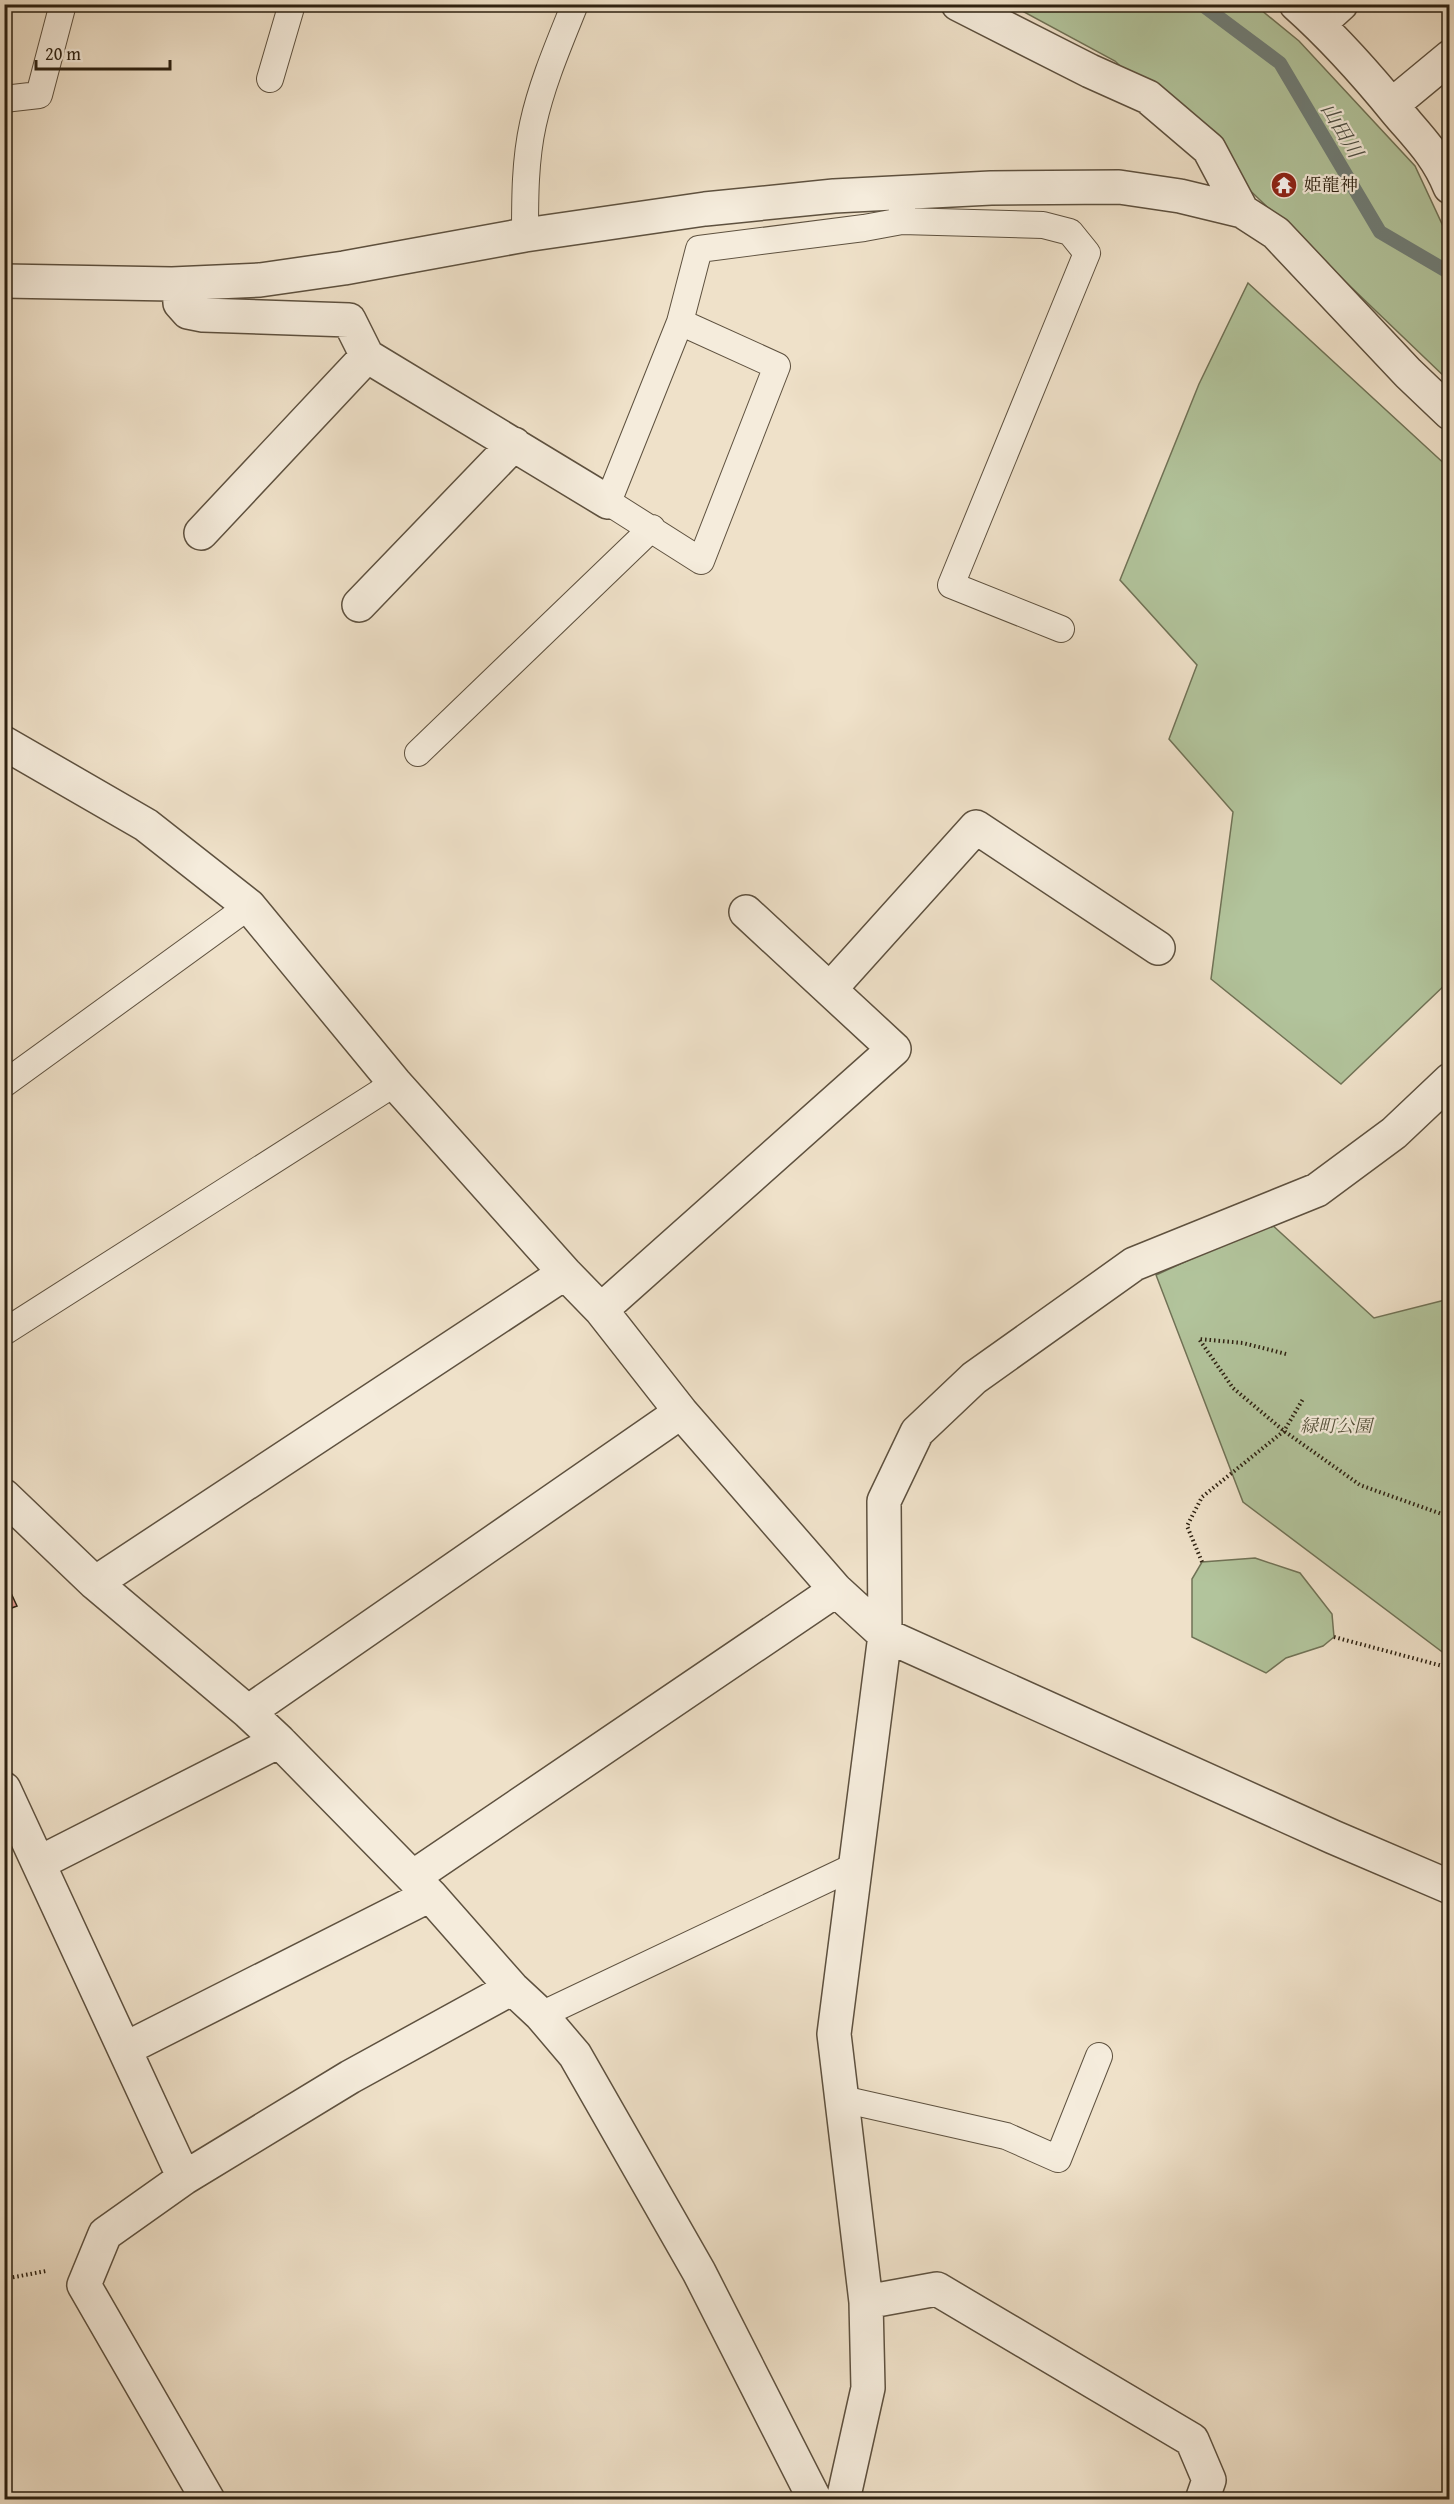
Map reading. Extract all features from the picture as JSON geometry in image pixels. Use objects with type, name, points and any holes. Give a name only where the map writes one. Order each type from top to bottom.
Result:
[{"type":"street","points":[[958,4],[1148,97],[1209,150],[1242,211]]},
{"type":"street","points":[[1319,11],[1440,163],[1449,187]]},
{"type":"street","points":[[1392,105],[1449,57]]},
{"type":"street","points":[[4,280],[178,284],[260,280],[670,213],[834,196],[902,207],[991,188],[1119,187],[1180,196],[1242,211],[1276,233],[1408,373],[1449,413]]},
{"type":"street","points":[[178,284],[180,303],[188,312],[203,315],[349,320],[367,356],[608,502]]},
{"type":"street","points":[[201,533],[367,356]]},
{"type":"street","points":[[359,605],[514,444]]},
{"type":"street","points":[[4,743],[146,825],[249,906],[395,1083],[601,1310],[681,1412],[836,1590],[885,1635],[1449,1887]]},
{"type":"street","points":[[831,988],[976,827],[1158,948]]},
{"type":"street","points":[[601,1310],[894,1049],[831,988],[746,912]]},
{"type":"street","points":[[843,2499],[868,2388],[866,2302],[834,2034],[885,1635],[884,1501],[917,1432],[974,1378],[1134,1264],[1317,1190],[1394,1133],[1449,1080]]},
{"type":"street","points":[[95,1584],[565,1273]]},
{"type":"street","points":[[248,1712],[681,1412]]},
{"type":"street","points":[[4,1496],[95,1584],[248,1712],[279,1741],[421,1886],[512,1988],[541,2015],[575,2055],[699,2272],[815,2499]]},
{"type":"street","points":[[125,2049],[421,1886],[836,1590]]},
{"type":"street","points":[[39,1863],[279,1741]]},
{"type":"street","points":[[4,1789],[184,2178]]},
{"type":"street","points":[[208,2499],[84,2285],[105,2234],[184,2178],[350,2077],[512,1988]]},
{"type":"street","points":[[866,2302],[937,2289],[1192,2440],[1209,2480],[1202,2499]]},
{"type":"lane","points":[[4,99],[39,95],[63,4]]},
{"type":"lane","points":[[270,79],[292,4]]},
{"type":"lane","points":[[525,235],[526,172],[533,124],[545,80],[575,4]]},
{"type":"lane","points":[[680,322],[777,366],[701,561],[608,502],[680,322],[699,249],[852,230],[902,207],[1043,225],[1070,232],[1087,253],[951,585],[1061,629]]},
{"type":"lane","points":[[418,753],[652,528]]},
{"type":"lane","points":[[4,1084],[249,906]]},
{"type":"lane","points":[[4,1332],[395,1083]]},
{"type":"lane","points":[[541,2015],[857,1865]]},
{"type":"lane","points":[[842,2099],[1006,2136],[1058,2159],[1099,2056]]},
{"type":"path","points":[[1286,1354],[1243,1342],[1199,1339],[1233,1388],[1284,1431],[1360,1485],[1449,1517]]},
{"type":"path","points":[[1202,1562],[1187,1526],[1202,1497],[1284,1431],[1303,1399]]},
{"type":"path","points":[[1334,1637],[1447,1667],[1449,1656]]},
{"type":"green space","points":[[1011,5],[1255,5],[1299,41],[1415,166],[1449,239],[1449,381],[1115,61]]},
{"type":"green space","points":[[1248,283],[1449,468],[1449,981],[1341,1084],[1211,979],[1233,812],[1169,739],[1197,665],[1120,580],[1199,384]]},
{"type":"green space","name":"緑町公園","points":[[1270,1223],[1374,1318],[1449,1299],[1449,1657],[1243,1502],[1156,1275]]},
{"type":"green space","points":[[1255,1558],[1300,1573],[1332,1614],[1334,1637],[1323,1646],[1286,1658],[1266,1673],[1192,1637],[1192,1579],[1202,1562]]},
{"type":"building","points":[[4,1578],[17,1606],[4,1611]]},
{"type":"waterway","name":"山田川","points":[[1201,4],[1280,63],[1380,232],[1450,273]]},
{"type":"place","name":"姫龍神","points":[[1284,185]]}]
